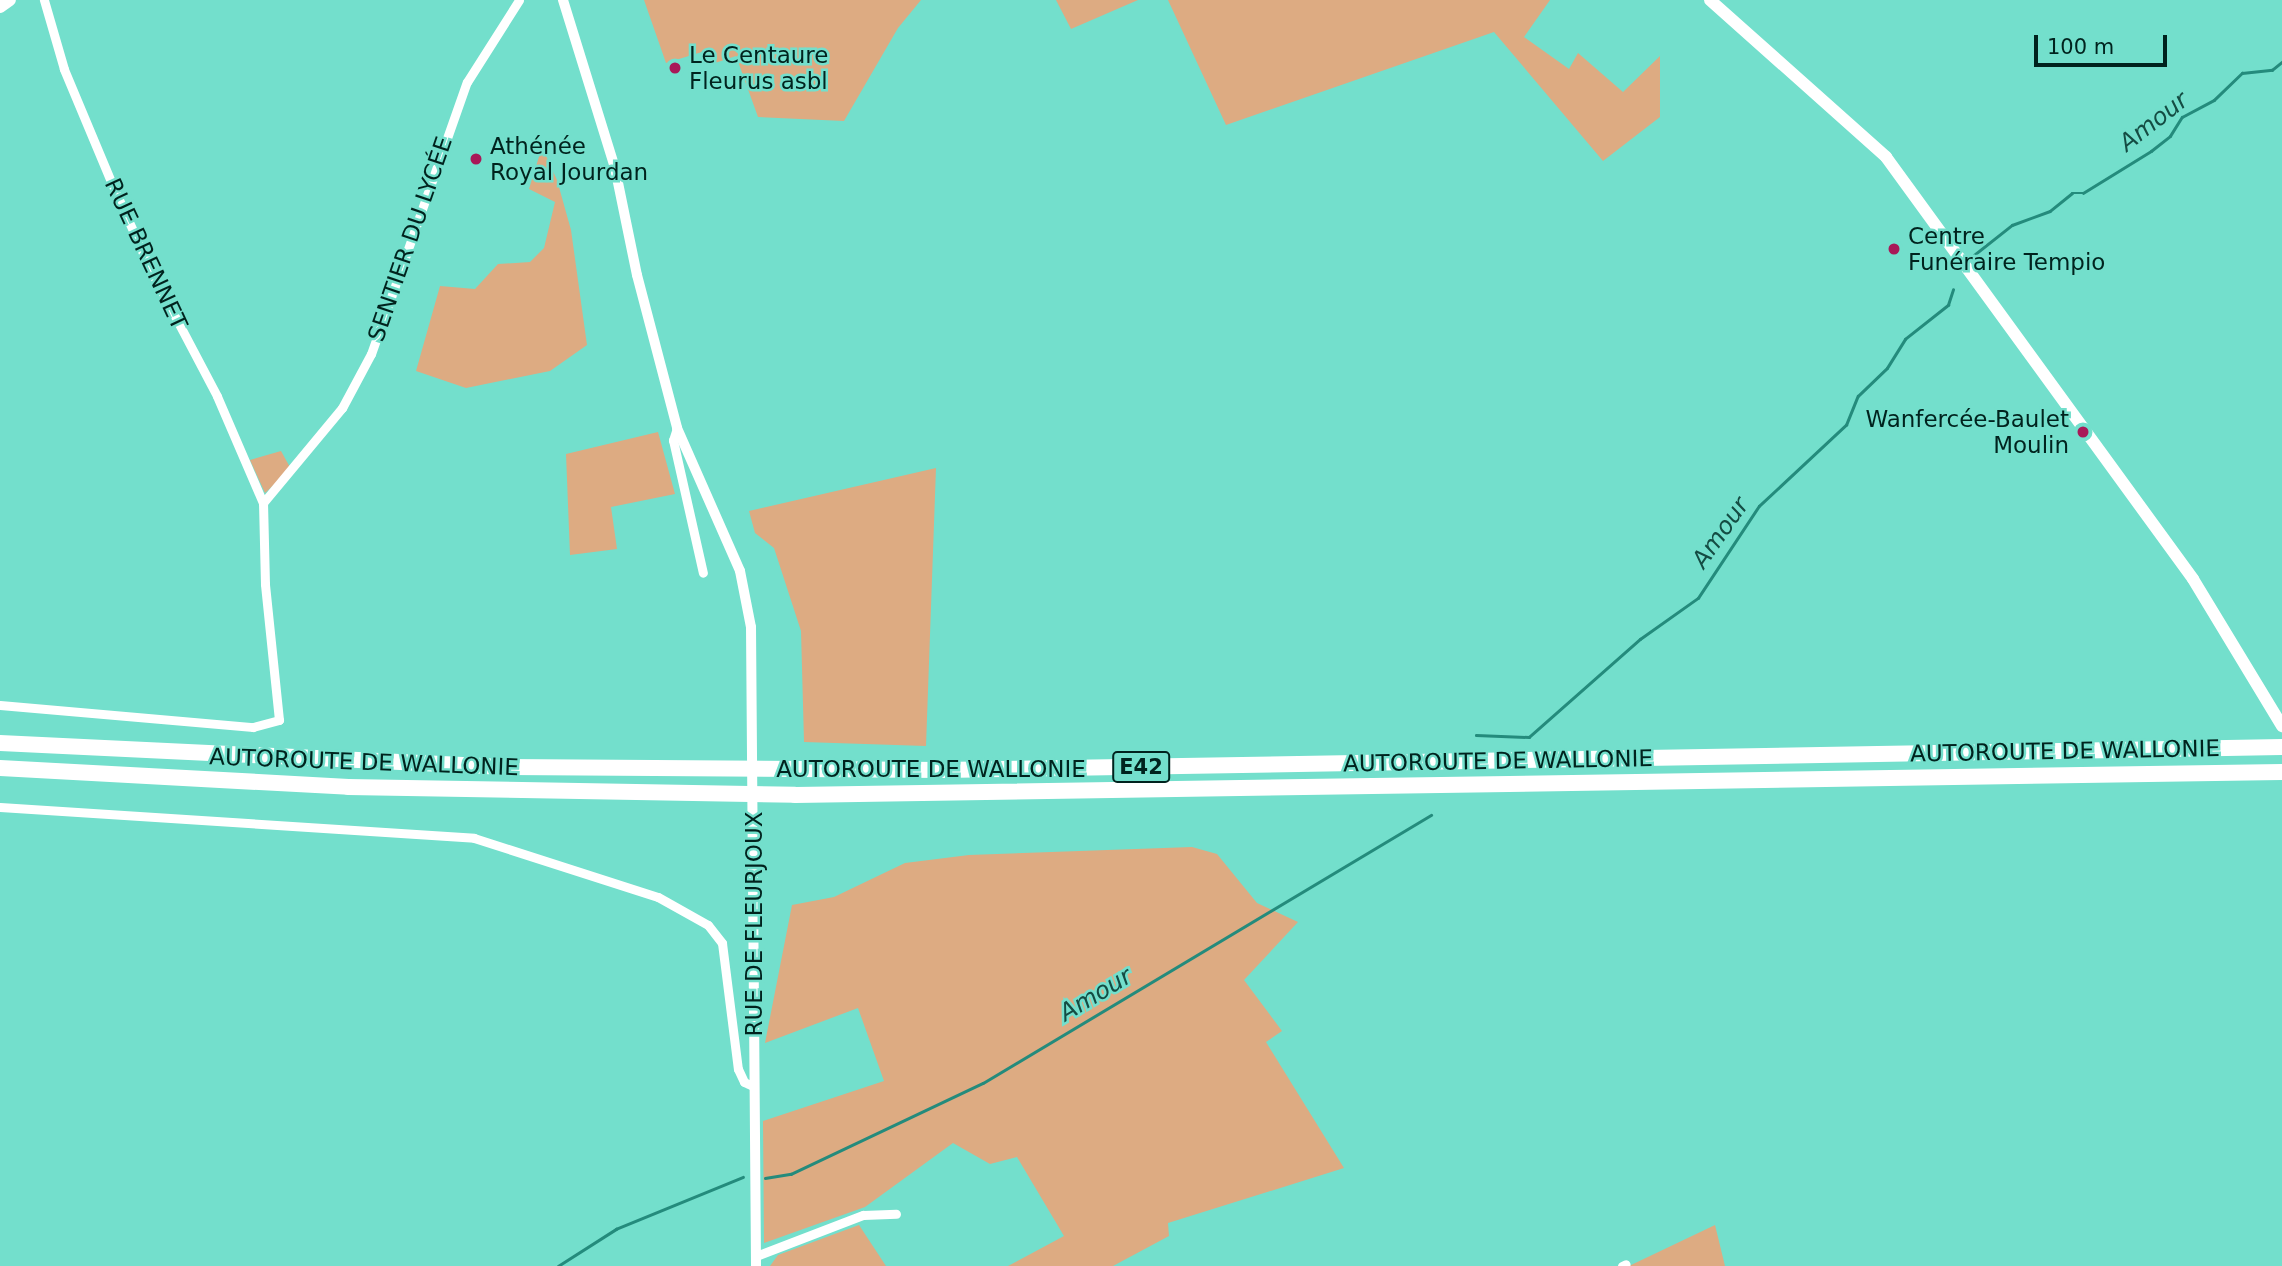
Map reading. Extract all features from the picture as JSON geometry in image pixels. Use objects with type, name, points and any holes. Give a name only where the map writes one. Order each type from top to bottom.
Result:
[{"type":"highway","name":"AUTOROUTE DE WALLONIE","points":[[0,743],[349,763],[866,770],[2282,747]]},
{"type":"highway","name":"AUTOROUTE DE WALLONIE","points":[[0,768],[348,787],[795,795],[2282,772]]},
{"type":"main road","points":[[0,7],[10,0]]},
{"type":"main road","points":[[1710,0],[1886,157],[2193,579],[2282,726]]},
{"type":"street","name":"RUE BRENNET","points":[[44,0],[64,69],[118,196],[151,271],[216,396],[263,503]]},
{"type":"street","name":"SENTIER DU LYCÉE","points":[[263,503],[342,408],[371,354],[467,82],[519,0]]},
{"type":"street","name":"RUE DE FLEURJOUX","points":[[563,0],[615,169],[637,275],[677,428],[740,571],[751,627],[754,717],[753,1086],[756,1261]]},
{"type":"street","name":"RUE DE FLEURJOUX","points":[[677,428],[673,440],[703,573]]},
{"type":"street","points":[[0,705],[253,727],[279,720],[265,584],[263,503]]},
{"type":"street","points":[[0,807],[474,838],[657,897],[708,925],[722,943],[738,1069],[744,1082],[753,1086]]},
{"type":"street","points":[[756,1261],[863,1215],[896,1214]]},
{"type":"shaded area","points":[[644,0],[921,0],[898,28],[844,121],[758,117],[736,56],[709,65],[705,51],[666,63]]},
{"type":"shaded area","points":[[1056,0],[1138,0],[1071,29]]},
{"type":"shaded area","points":[[1168,0],[1550,0],[1524,37],[1569,69],[1578,53],[1623,92],[1660,56],[1660,117],[1603,161],[1494,32],[1226,125]]},
{"type":"shaded area","points":[[542,147],[557,180],[571,230],[587,345],[550,371],[466,388],[416,371],[440,286],[475,289],[498,264],[530,262],[544,248],[555,202],[529,189]]},
{"type":"shaded area","points":[[658,432],[675,494],[611,507],[617,549],[570,555],[566,454]]},
{"type":"shaded area","points":[[281,451],[291,469],[265,493],[250,460]]},
{"type":"shaded area","points":[[936,468],[926,746],[804,742],[801,631],[774,548],[755,533],[749,511]]},
{"type":"shaded area","points":[[1192,847],[1217,854],[1257,903],[1298,922],[1244,980],[1282,1031],[1266,1042],[1344,1168],[1168,1223],[1169,1236],[1113,1266],[1008,1266],[1064,1236],[1017,1157],[990,1164],[953,1143],[865,1207],[764,1243],[763,1121],[884,1081],[858,1008],[765,1043],[792,905],[834,897],[905,863],[969,855]]},
{"type":"shaded area","points":[[859,1225],[886,1266],[770,1266],[778,1255]]},
{"type":"shaded area","points":[[1715,1225],[1725,1266],[1629,1266]]},
{"type":"waterway","name":"Amour","points":[[1974,255],[2012,225],[2050,211],[2072,193],[2083,193],[2151,151],[2170,136],[2182,117],[2214,100],[2242,73],[2272,70],[2282,62]]},
{"type":"waterway","name":"Amour","points":[[1476,735],[1529,737],[1640,639],[1698,598],[1759,506],[1846,425],[1858,396],[1887,368],[1905,339],[1948,305],[1953,290]]},
{"type":"waterway","name":"Amour","points":[[765,1178],[791,1174],[983,1083],[1431,815]]},
{"type":"waterway","name":"Amour","points":[[558,1266],[616,1229],[743,1177]]},
{"type":"place","name":"Le Centaure Fleurus asbl","points":[[675,68]]},
{"type":"place","name":"Athénée Royal Jourdan","points":[[476,159]]},
{"type":"place","name":"Centre Funéraire Tempio","points":[[1894,249]]},
{"type":"place","name":"Wanfercée-Baulet Moulin","points":[[2083,432]]}]
